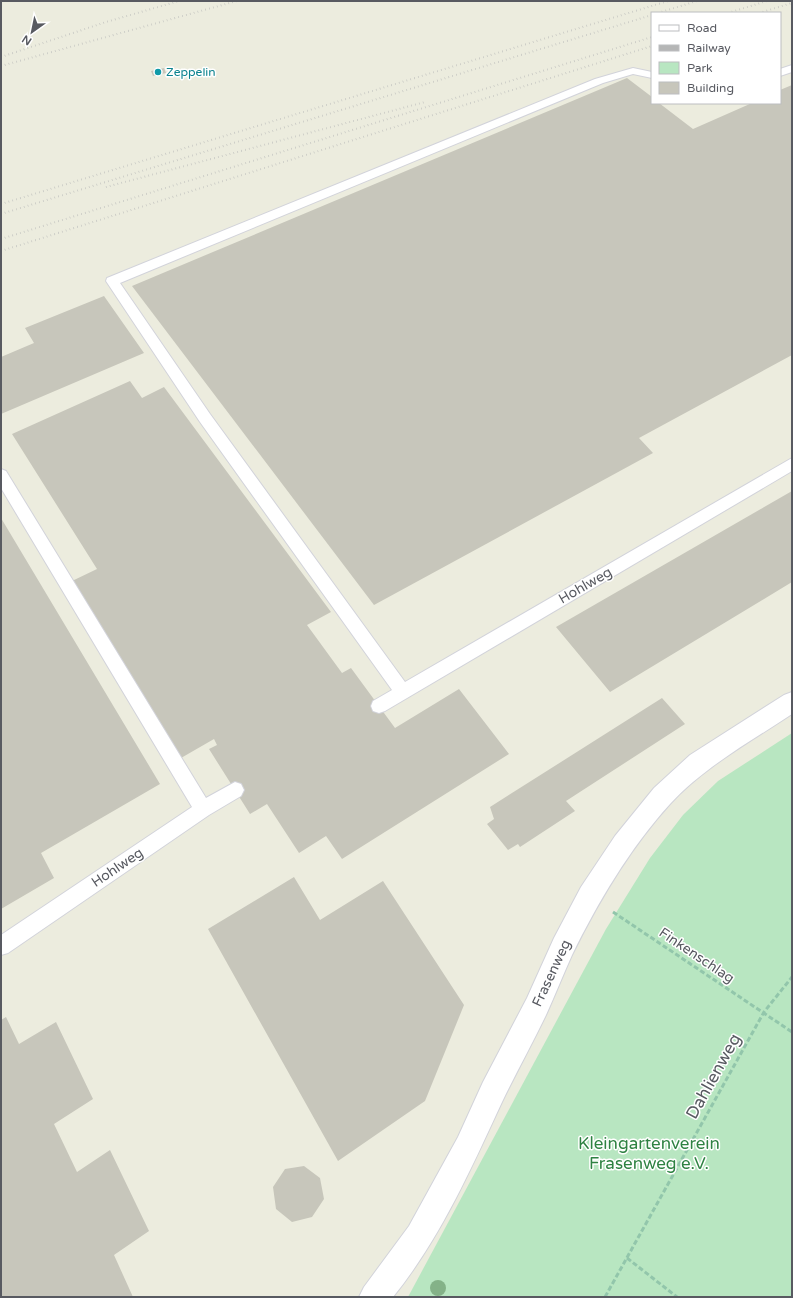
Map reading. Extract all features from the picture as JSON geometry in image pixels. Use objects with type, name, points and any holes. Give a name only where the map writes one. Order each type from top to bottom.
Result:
[{"type":"street","name":"Frasenweg","points":[[374,1297],[419,1236],[468,1148],[493,1092],[536,1006],[563,947],[590,896],[624,844],[662,796],[698,763],[792,702]]},
{"type":"lane","points":[[781,73],[792,68]]},
{"type":"lane","points":[[403,692],[205,418],[112,281],[599,81],[633,71],[651,76]]},
{"type":"lane","name":"Hohlweg","points":[[379,706],[792,464]]},
{"type":"lane","points":[[1,476],[203,809]]},
{"type":"lane","name":"Hohlweg","points":[[1,946],[203,809],[235,790]]},
{"type":"path","name":"Finkenschlag","points":[[590,896],[792,1032]]},
{"type":"path","name":"Dahlienweg","points":[[605,1297],[764,1012],[792,976]]},
{"type":"path","points":[[627,1258],[677,1297]]},
{"type":"green space","name":"Kleingartenverein Frasenweg e.V.","points":[[792,733],[792,1297],[408,1297],[606,929],[650,858],[683,815],[718,781]]},
{"type":"building","name":"Zeppelin","points":[[164,68],[166,73],[153,76],[151,71]]},
{"type":"building","points":[[627,78],[651,96],[651,104],[660,104],[693,129],[750,104],[781,104],[781,90],[792,85],[792,355],[639,438],[653,453],[374,605],[132,286]]},
{"type":"building","points":[[104,296],[144,353],[1,414],[1,357],[34,343],[25,328]]},
{"type":"building","points":[[130,381],[142,398],[164,387],[331,612],[307,625],[342,673],[351,668],[395,728],[459,689],[509,754],[342,859],[326,836],[299,853],[267,804],[250,814],[209,749],[217,745],[214,739],[181,758],[72,581],[97,569],[12,434]]},
{"type":"building","points":[[792,491],[792,582],[610,692],[556,627]]},
{"type":"building","points":[[1,518],[160,784],[41,853],[54,878],[1,909]]},
{"type":"building","points":[[662,698],[685,724],[566,801],[575,811],[520,847],[518,844],[508,850],[487,824],[494,819],[490,807]]},
{"type":"building","points":[[294,877],[320,920],[383,881],[464,1005],[425,1101],[338,1161],[208,929]]},
{"type":"building","points":[[6,1017],[19,1044],[56,1022],[93,1099],[54,1124],[77,1172],[110,1150],[149,1231],[114,1255],[133,1297],[1,1297],[1,1020]]},
{"type":"building","points":[[304,1166],[320,1178],[324,1199],[312,1217],[292,1222],[276,1209],[273,1187],[285,1169]]},
{"type":"railway","points":[[1,57],[106,22],[179,1]]},
{"type":"railway","points":[[1,66],[237,1]]},
{"type":"railway","points":[[1,204],[668,1]]},
{"type":"railway","points":[[661,12],[697,1]]},
{"type":"railway","points":[[731,12],[767,1]]},
{"type":"railway","points":[[762,12],[792,3]]},
{"type":"railway","points":[[1,214],[651,15]]},
{"type":"railway","points":[[1,239],[651,37]]},
{"type":"railway","points":[[1,251],[651,46]]},
{"type":"railway","points":[[106,187],[425,102]]},
{"type":"place","name":"Zeppelin","points":[[158,72]]}]
